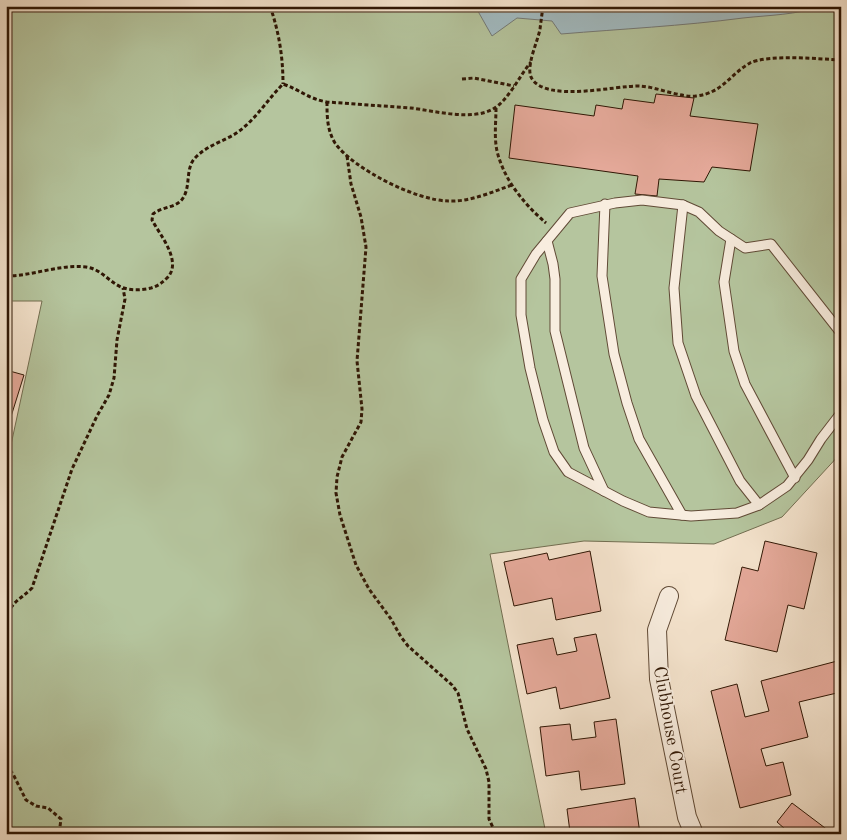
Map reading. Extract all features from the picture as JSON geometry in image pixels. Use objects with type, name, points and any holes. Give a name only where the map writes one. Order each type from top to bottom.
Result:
[{"type":"street","name":"Clubhouse Court","points":[[669,596],[657,630],[659,679],[687,817],[694,834]]},
{"type":"lane","points":[[841,333],[771,244],[745,248],[719,231],[699,212],[683,205],[642,200],[606,204],[570,213],[536,254],[521,279],[521,315],[530,368],[543,420],[554,452],[568,472],[605,492],[649,512],[682,515],[737,513],[759,505],[778,493],[795,478],[841,414]]},
{"type":"lane","points":[[606,204],[602,276],[614,354],[639,439],[682,515]]},
{"type":"lane","points":[[683,205],[674,288],[678,343],[696,396],[740,481],[759,505]]},
{"type":"lane","points":[[731,239],[724,282],[734,351],[745,384],[795,478]]},
{"type":"lane","points":[[547,241],[555,279],[555,331],[584,448],[605,492]]},
{"type":"path","points":[[6,276],[63,267],[86,267],[96,269],[123,288],[134,289],[154,287],[161,284],[170,275],[173,268],[172,258],[152,220],[153,214],[159,208],[177,204],[184,198],[190,166],[195,158],[208,148],[237,132],[254,118],[284,84],[283,59],[270,6]]},
{"type":"path","points":[[543,6],[540,30],[531,62],[532,78],[540,85],[566,92],[640,86],[695,96],[713,92],[736,73],[758,60],[841,60]]},
{"type":"path","points":[[284,84],[314,99],[327,102],[461,114],[486,112],[496,108],[531,62]]},
{"type":"path","points":[[462,79],[474,78],[514,86]]},
{"type":"path","points":[[327,102],[327,118],[330,130],[335,142],[347,156],[373,175],[406,190],[449,202],[464,200],[512,185]]},
{"type":"path","points":[[496,108],[497,150],[512,185],[531,211],[555,231]]},
{"type":"path","points":[[347,156],[352,184],[362,218],[366,246],[357,361],[362,410],[361,422],[342,456],[337,477],[336,493],[340,515],[356,565],[369,589],[392,619],[400,636],[408,646],[452,685],[458,693],[467,729],[488,776],[490,793],[489,819],[496,834]]},
{"type":"path","points":[[6,620],[12,604],[32,588],[72,469],[97,416],[109,396],[114,378],[117,340],[126,299],[123,288]]},
{"type":"path","points":[[6,765],[13,774],[26,800],[36,806],[48,808],[61,819],[60,834]]},
{"type":"green space","points":[[6,6],[841,6],[841,453],[782,517],[714,544],[584,541],[490,554],[546,834],[6,834],[6,468],[42,301],[6,301]]},
{"type":"water","points":[[475,6],[822,6],[783,14],[561,34],[552,21],[517,18],[492,36]]},
{"type":"building","points":[[656,94],[694,98],[690,116],[758,124],[750,171],[712,167],[704,182],[659,179],[657,196],[635,194],[638,176],[509,158],[515,105],[594,116],[596,105],[622,109],[624,99],[654,103]]},
{"type":"building","points":[[6,370],[24,375],[9,423],[6,423]]},
{"type":"building","points":[[765,541],[817,553],[804,609],[788,605],[777,652],[725,640],[742,567],[758,571]]},
{"type":"building","points":[[590,551],[601,611],[556,620],[552,598],[514,606],[504,562],[547,553],[549,560]]},
{"type":"building","points":[[596,634],[610,698],[560,709],[556,687],[527,694],[517,645],[553,638],[557,655],[577,651],[574,638]]},
{"type":"building","points":[[841,660],[841,692],[799,702],[808,737],[761,749],[766,766],[783,762],[791,795],[740,808],[711,691],[737,684],[745,717],[769,711],[761,681]]},
{"type":"building","points":[[616,719],[625,784],[581,790],[579,771],[546,776],[540,727],[570,724],[572,740],[596,737],[594,722]]},
{"type":"building","points":[[635,798],[640,834],[561,834],[570,832],[567,809]]},
{"type":"building","points":[[792,803],[833,834],[781,834],[785,829],[777,822]]}]
